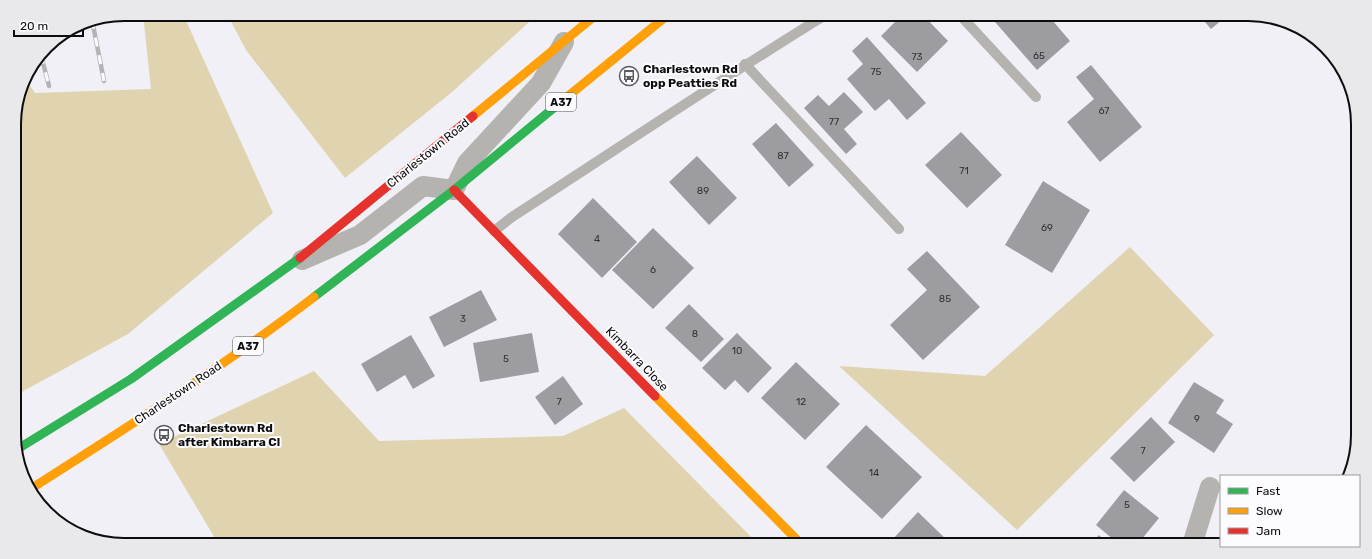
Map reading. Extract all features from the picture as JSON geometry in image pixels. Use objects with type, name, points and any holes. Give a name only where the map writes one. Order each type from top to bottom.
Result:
[{"type":"main road","name":"Charlestown Road","points":[[22,446],[130,380],[291,265],[589,21]]},
{"type":"main road","name":"Charlestown Road","points":[[35,486],[103,443],[269,331],[454,190],[660,21]]},
{"type":"main road","name":"Kimbarra Close","points":[[454,190],[795,538]]},
{"type":"street","name":"Charlestown Road","points":[[291,265],[360,235],[423,186],[454,190],[467,163],[541,83],[564,42]]},
{"type":"street","points":[[1194,538],[1210,486]]},
{"type":"lane","points":[[494,231],[745,64],[816,21]]},
{"type":"lane","points":[[966,21],[1036,96]]},
{"type":"lane","points":[[745,64],[898,229]]},
{"type":"shaded area","points":[[144,21],[186,21],[273,213],[128,334],[21,392],[21,118],[29,85],[35,93],[151,89]]},
{"type":"shaded area","points":[[231,21],[530,21],[452,92],[345,178],[246,50]]},
{"type":"shaded area","points":[[1130,247],[1214,335],[1017,530],[839,366],[985,376]]},
{"type":"shaded area","points":[[314,371],[379,441],[563,436],[624,408],[752,538],[215,538],[159,444]]},
{"type":"building","points":[[896,21],[929,21],[948,41],[917,72],[881,36]]},
{"type":"building","points":[[994,21],[1053,21],[1070,41],[1037,70]]},
{"type":"building","points":[[1204,21],[1221,21],[1211,29]]},
{"type":"building","points":[[867,37],[926,103],[907,120],[889,99],[875,111],[847,79],[863,64],[852,51]]},
{"type":"building","points":[[1091,65],[1142,127],[1100,162],[1067,122],[1094,99],[1076,77]]},
{"type":"building","points":[[844,92],[863,112],[844,129],[857,144],[846,154],[804,108],[818,95],[829,106]]},
{"type":"building","points":[[776,123],[814,165],[789,187],[752,144]]},
{"type":"building","points":[[961,132],[1002,175],[967,208],[925,165]]},
{"type":"building","points":[[697,156],[737,198],[709,225],[669,182]]},
{"type":"building","points":[[1043,181],[1090,210],[1052,273],[1005,245]]},
{"type":"building","points":[[593,198],[637,242],[602,278],[558,234]]},
{"type":"building","points":[[653,228],[694,268],[653,309],[612,270]]},
{"type":"building","points":[[927,251],[980,307],[923,360],[890,325],[927,290],[907,269]]},
{"type":"building","points":[[481,290],[497,320],[444,347],[429,317]]},
{"type":"building","points":[[689,304],[724,339],[701,362],[665,328]]},
{"type":"building","points":[[532,333],[539,372],[480,382],[473,343]]},
{"type":"building","points":[[737,333],[772,368],[748,393],[735,380],[725,390],[702,368]]},
{"type":"building","points":[[411,335],[435,376],[413,389],[405,375],[377,392],[361,364]]},
{"type":"building","points":[[796,362],[840,404],[805,440],[761,398]]},
{"type":"building","points":[[563,376],[583,404],[555,425],[535,397]]},
{"type":"building","points":[[1194,382],[1224,400],[1216,413],[1233,424],[1214,453],[1168,423]]},
{"type":"building","points":[[1151,417],[1175,442],[1134,482],[1110,458]]},
{"type":"building","points":[[866,425],[922,477],[882,519],[826,467]]},
{"type":"building","points":[[1124,490],[1159,518],[1143,538],[1112,538],[1096,525]]},
{"type":"building","points":[[918,512],[945,538],[894,538]]},
{"type":"railway","points":[[93,26],[104,81]]},
{"type":"railway","points":[[42,61],[49,86]]},
{"type":"traffic: fast","points":[[314,297],[454,190],[556,106]]},
{"type":"traffic: fast","points":[[22,446],[131,379],[300,258]]},
{"type":"traffic: slow","points":[[473,116],[588,21]]},
{"type":"traffic: slow","points":[[556,106],[660,21]]},
{"type":"traffic: slow","points":[[35,486],[211,372],[314,297]]},
{"type":"traffic: slow","points":[[655,396],[795,538]]},
{"type":"traffic: jam","points":[[300,258],[473,116]]},
{"type":"traffic: jam","points":[[454,190],[655,396]]},
{"type":"place","name":"Charlestown Rd opp Peatties Rd","points":[[629,76]]},
{"type":"place","name":"Charlestown Rd after Kimbarra Cl","points":[[164,435]]}]
